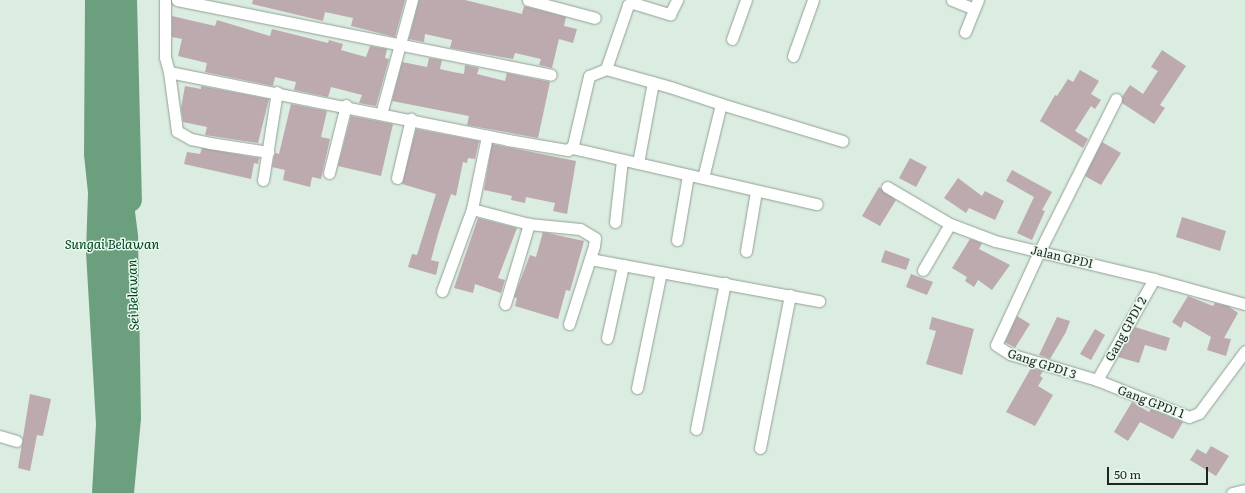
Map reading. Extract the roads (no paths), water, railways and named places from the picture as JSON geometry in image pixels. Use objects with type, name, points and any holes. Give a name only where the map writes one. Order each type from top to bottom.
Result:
[{"type":"street","points":[[165,0],[165,57],[177,131],[191,138],[210,143],[268,152]]},
{"type":"street","points":[[177,0],[551,75]]},
{"type":"street","points":[[381,114],[398,44],[412,0]]},
{"type":"street","points":[[528,0],[595,18]]},
{"type":"street","points":[[606,69],[628,5],[633,2],[670,14],[677,0]]},
{"type":"street","points":[[732,39],[746,0]]},
{"type":"street","points":[[793,56],[813,0]]},
{"type":"street","points":[[952,0],[976,5],[965,32]]},
{"type":"street","points":[[572,148],[589,76],[606,69],[653,82],[843,141]]},
{"type":"street","points":[[168,72],[277,92],[555,149],[572,148],[817,204]]},
{"type":"street","points":[[638,163],[653,82]]},
{"type":"street","points":[[263,180],[277,92]]},
{"type":"street","points":[[1039,252],[1116,99]]},
{"type":"street","points":[[703,178],[721,104]]},
{"type":"street","points":[[329,174],[346,106]]},
{"type":"street","points":[[397,178],[411,119]]},
{"type":"street","points":[[442,291],[472,208],[487,136]]},
{"type":"street","points":[[615,222],[622,160]]},
{"type":"street","points":[[677,240],[688,175]]},
{"type":"street","name":"Jalan GPDI","points":[[887,187],[950,224],[995,241],[1154,278],[1245,304]]},
{"type":"street","points":[[746,251],[756,191]]},
{"type":"street","points":[[472,208],[529,224],[588,232],[595,238],[590,259],[568,324]]},
{"type":"street","points":[[505,304],[529,224]]},
{"type":"street","points":[[923,270],[950,224]]},
{"type":"street","name":"Gang GPDI 3","points":[[1039,252],[996,345],[1010,354],[1097,380]]},
{"type":"street","points":[[590,259],[819,301]]},
{"type":"street","points":[[607,338],[623,265]]},
{"type":"street","points":[[637,388],[661,272]]},
{"type":"street","name":"Gang GPDI 2","points":[[1097,380],[1154,278]]},
{"type":"street","points":[[696,429],[725,283]]},
{"type":"street","points":[[760,448],[790,296]]},
{"type":"street","name":"Gang GPDI 1","points":[[1097,380],[1189,417],[1199,413],[1245,351]]},
{"type":"street","points":[[0,436],[16,441]]},
{"type":"street","points":[[1232,493],[1245,490]]},
{"type":"water","name":"Sungai Belawan","points":[[85,0],[129,0],[125,38],[125,96],[128,157],[138,235],[141,419],[134,493],[92,493],[96,424],[86,252],[88,193],[84,155]]},
{"type":"waterway","name":"Sei Belawan","points":[[125,0],[130,200]]}]
